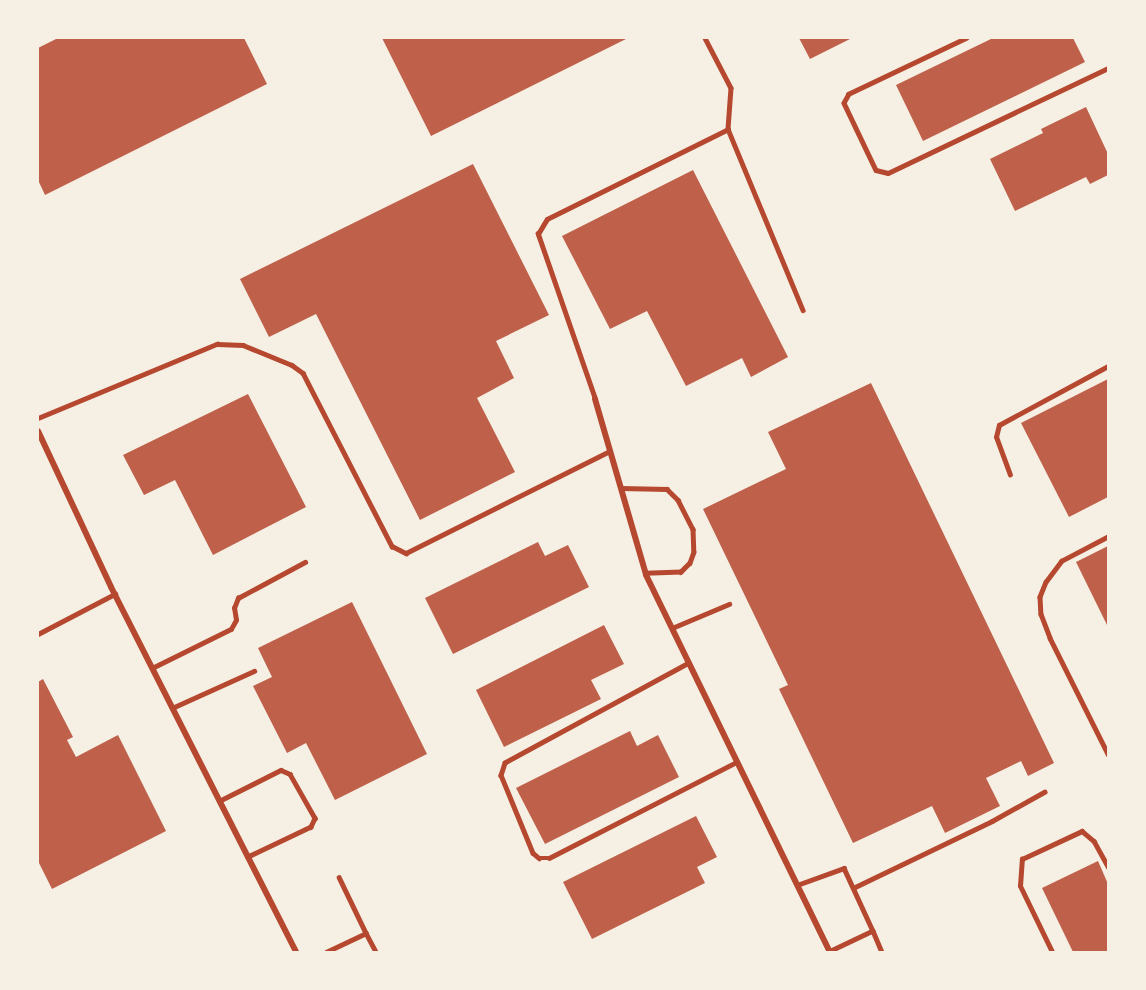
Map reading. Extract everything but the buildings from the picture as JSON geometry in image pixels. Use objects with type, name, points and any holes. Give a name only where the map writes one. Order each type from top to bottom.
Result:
[{"type":"street","points":[[595,399],[646,573],[829,952]]},
{"type":"street","points":[[38,431],[115,594],[296,952]]},
{"type":"lane","points":[[705,38],[731,88],[728,129],[803,310]]},
{"type":"lane","points":[[967,38],[849,94],[844,103],[876,170],[888,173],[1108,68]]},
{"type":"lane","points":[[595,399],[538,234],[547,219],[728,129]]},
{"type":"lane","points":[[38,418],[217,344],[243,345],[292,365],[303,373],[393,546],[406,553],[610,451]]},
{"type":"lane","points":[[1010,475],[996,437],[999,425],[1108,366]]},
{"type":"lane","points":[[621,488],[667,489],[678,500],[693,530],[694,552],[690,563],[681,572],[646,573]]},
{"type":"lane","points":[[1108,537],[1062,561],[1046,582],[1040,597],[1041,614],[1050,638],[1108,754]]},
{"type":"lane","points":[[152,668],[231,629],[236,620],[234,608],[238,598],[305,562]]},
{"type":"lane","points":[[38,634],[115,594]]},
{"type":"lane","points":[[672,628],[729,604]]},
{"type":"lane","points":[[689,663],[505,763],[501,775],[533,853],[539,858],[549,858],[737,762]]},
{"type":"lane","points":[[172,708],[254,671]]},
{"type":"lane","points":[[219,801],[281,770],[290,774],[315,818],[311,827],[248,857]]},
{"type":"lane","points":[[853,888],[992,821],[1044,792]]},
{"type":"lane","points":[[1052,952],[1020,886],[1022,859],[1082,831],[1094,842],[1108,866]]},
{"type":"lane","points":[[797,885],[844,868],[882,952]]},
{"type":"lane","points":[[339,877],[376,952]]},
{"type":"lane","points":[[829,952],[873,931]]},
{"type":"lane","points":[[326,952],[366,933]]}]
